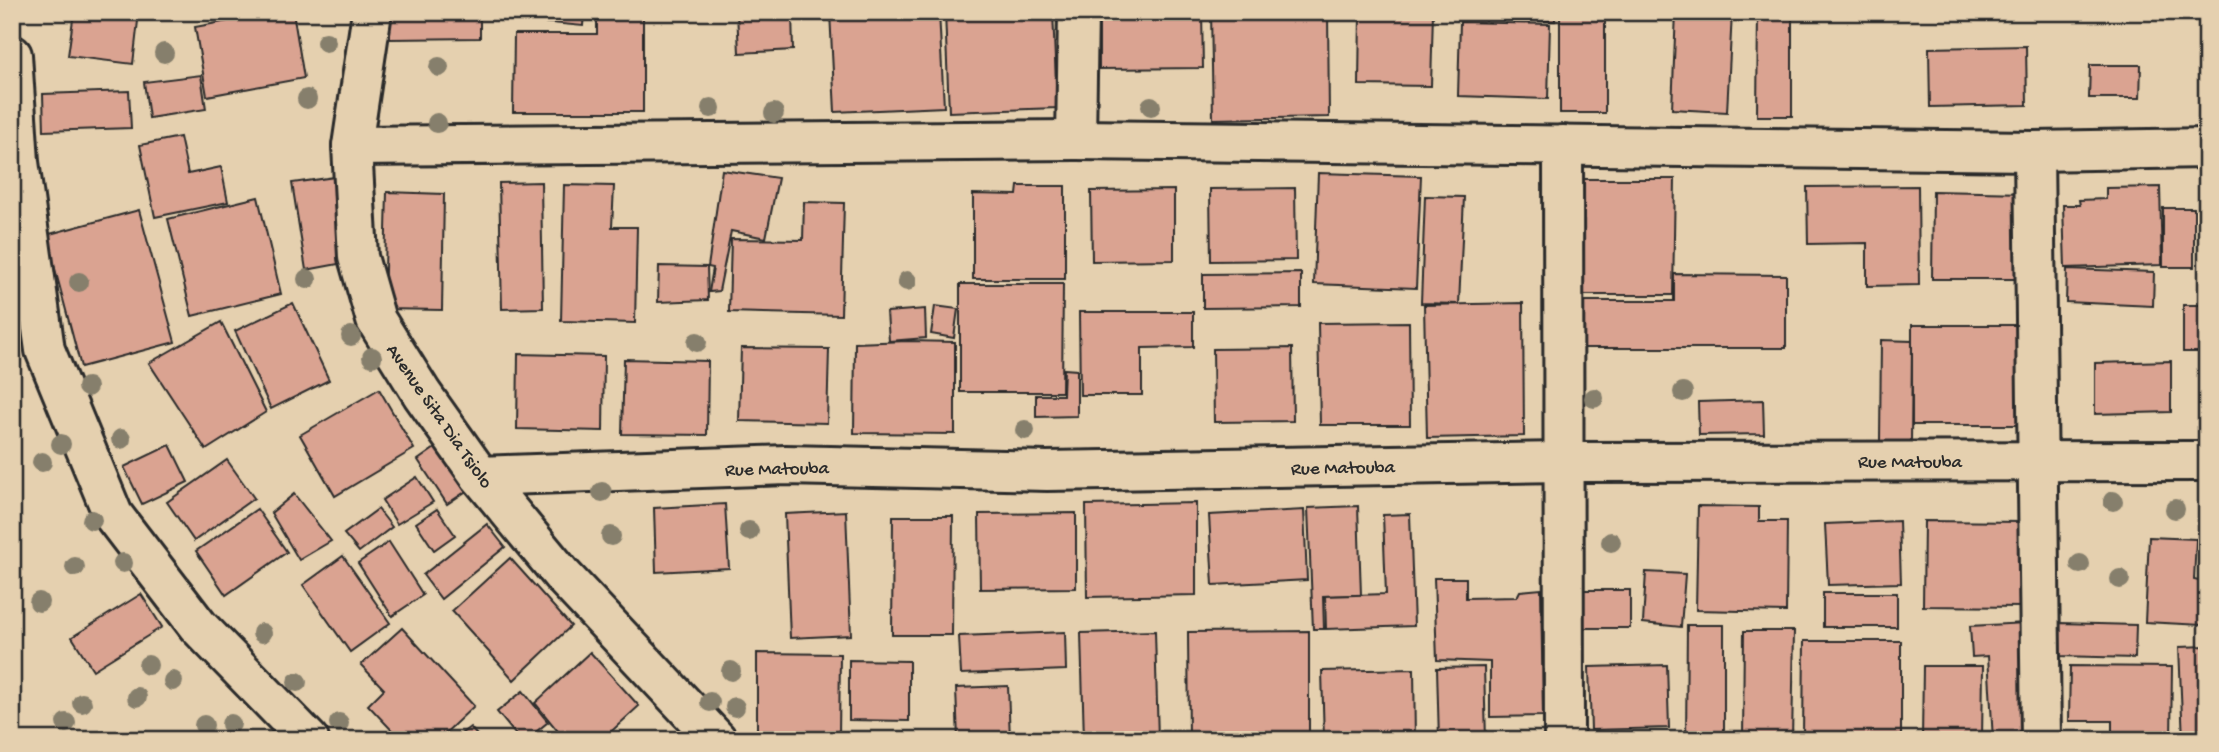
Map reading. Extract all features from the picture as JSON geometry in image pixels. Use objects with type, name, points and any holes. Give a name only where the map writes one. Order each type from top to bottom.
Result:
[{"type":"street","name":"Avenue Sita Dia Tsiolo","points":[[372,12],[352,146],[358,257],[376,320],[422,394],[480,476],[562,575],[717,740]]},
{"type":"street","points":[[1076,140],[1078,12]]},
{"type":"street","points":[[12,55],[19,162],[45,350],[113,515],[198,626],[309,740]]},
{"type":"street","points":[[352,146],[1076,140],[2034,151],[2207,148]]},
{"type":"street","points":[[1563,145],[1564,740]]},
{"type":"street","points":[[2034,151],[2041,740]]},
{"type":"street","name":"Rue Matouba","points":[[480,476],[786,466],[1047,471],[1563,462],[2038,459],[2207,461]]},
{"type":"building","points":[[74,12],[139,12],[133,64],[68,56]]},
{"type":"building","points":[[277,12],[293,12],[304,78],[207,96],[195,27]]},
{"type":"building","points":[[390,12],[480,12],[480,38],[390,39]]},
{"type":"building","points":[[487,12],[584,12],[583,26],[486,17]]},
{"type":"building","points":[[597,12],[643,12],[643,112],[513,112],[514,34],[597,34]]},
{"type":"building","points":[[737,12],[792,12],[793,50],[739,53]]},
{"type":"building","points":[[830,12],[939,12],[944,107],[835,112]]},
{"type":"building","points":[[945,12],[1053,12],[1057,108],[949,112]]},
{"type":"building","points":[[1099,12],[1202,12],[1203,68],[1099,69]]},
{"type":"building","points":[[1211,12],[1328,12],[1329,117],[1213,119]]},
{"type":"building","points":[[1360,12],[1433,12],[1431,86],[1359,85]]},
{"type":"building","points":[[1455,12],[1555,12],[1555,21],[1455,18]]},
{"type":"building","points":[[1560,12],[1605,12],[1605,113],[1560,113]]},
{"type":"building","points":[[1676,12],[1732,12],[1727,112],[1672,109]]},
{"type":"building","points":[[1758,12],[1792,12],[1792,116],[1757,116]]},
{"type":"building","points":[[1460,22],[1550,24],[1548,99],[1458,96]]},
{"type":"building","points":[[2026,46],[2027,105],[1930,107],[1929,48]]},
{"type":"building","points":[[2090,65],[2141,65],[2140,98],[2089,98]]},
{"type":"building","points":[[201,75],[206,109],[149,118],[144,82]]},
{"type":"building","points":[[129,91],[131,128],[44,131],[43,94]]},
{"type":"building","points":[[180,137],[188,174],[221,167],[228,202],[155,217],[140,145]]},
{"type":"building","points":[[722,170],[778,178],[766,238],[731,231],[719,291],[709,292],[713,268],[708,267]]},
{"type":"building","points":[[1318,173],[1421,176],[1416,288],[1314,284]]},
{"type":"building","points":[[335,177],[349,262],[306,270],[292,183]]},
{"type":"building","points":[[1577,179],[1675,179],[1673,295],[1577,295]]},
{"type":"building","points":[[541,182],[543,308],[502,309],[499,183]]},
{"type":"building","points":[[564,185],[614,186],[612,227],[637,227],[635,323],[561,321]]},
{"type":"building","points":[[1018,186],[1065,186],[1065,279],[973,279],[973,194],[1017,195]]},
{"type":"building","points":[[1918,186],[1919,285],[1867,286],[1867,243],[1808,244],[1807,187]]},
{"type":"building","points":[[2160,187],[2162,265],[2065,268],[2063,205],[2080,205],[2079,200],[2106,199],[2106,188]]},
{"type":"building","points":[[1295,188],[1296,260],[1211,261],[1210,189]]},
{"type":"building","points":[[1174,190],[1174,260],[1092,261],[1091,191]]},
{"type":"building","points":[[1933,191],[2025,193],[2024,279],[1932,279]]},
{"type":"building","points":[[387,192],[444,194],[442,310],[384,309]]},
{"type":"building","points":[[1425,196],[1464,197],[1459,304],[1421,303]]},
{"type":"building","points":[[258,197],[281,294],[192,316],[168,219]]},
{"type":"building","points":[[804,202],[844,203],[841,315],[729,312],[731,239],[803,240]]},
{"type":"building","points":[[2163,208],[2194,208],[2194,267],[2163,267]]},
{"type":"building","points":[[139,210],[175,342],[81,367],[46,235]]},
{"type":"building","points":[[659,266],[707,267],[708,300],[658,302]]},
{"type":"building","points":[[2067,269],[2154,272],[2153,306],[2066,302]]},
{"type":"building","points":[[1301,273],[1301,307],[1203,308],[1203,274]]},
{"type":"building","points":[[1674,274],[1786,275],[1786,348],[1573,348],[1573,301],[1674,301]]},
{"type":"building","points":[[960,284],[1063,284],[1062,392],[960,392]]},
{"type":"building","points":[[293,303],[329,380],[271,409],[235,331]]},
{"type":"building","points":[[1523,303],[1524,436],[1427,438],[1424,305]]},
{"type":"building","points":[[2183,305],[2207,305],[2207,352],[2183,352]]},
{"type":"building","points":[[935,306],[958,309],[954,338],[931,334]]},
{"type":"building","points":[[925,309],[926,338],[889,341],[887,312]]},
{"type":"building","points":[[1079,312],[1193,312],[1193,347],[1142,348],[1142,395],[1080,395]]},
{"type":"building","points":[[221,322],[266,412],[206,450],[149,363]]},
{"type":"building","points":[[1409,322],[1410,425],[1320,425],[1318,323]]},
{"type":"building","points":[[1912,325],[2021,325],[2022,425],[1912,425]]},
{"type":"building","points":[[1881,340],[1912,341],[1911,442],[1880,441]]},
{"type":"building","points":[[955,342],[955,434],[854,433],[855,343]]},
{"type":"building","points":[[741,348],[829,349],[827,423],[739,421]]},
{"type":"building","points":[[1292,348],[1293,421],[1214,422],[1213,349]]},
{"type":"building","points":[[518,354],[604,356],[603,431],[517,429]]},
{"type":"building","points":[[624,359],[708,361],[707,435],[622,434]]},
{"type":"building","points":[[2171,361],[2171,412],[2095,414],[2095,363]]},
{"type":"building","points":[[1064,369],[1077,370],[1077,416],[1036,417],[1036,395],[1063,395]]},
{"type":"building","points":[[379,389],[414,449],[335,496],[300,435]]},
{"type":"building","points":[[1763,400],[1764,434],[1699,435],[1698,402]]},
{"type":"building","points":[[2200,405],[2207,405],[2207,436],[2201,436]]},
{"type":"building","points":[[170,445],[188,482],[142,504],[124,467]]},
{"type":"building","points":[[438,446],[468,490],[447,504],[418,460]]},
{"type":"building","points":[[227,460],[254,498],[194,541],[167,502]]},
{"type":"building","points":[[417,477],[433,502],[397,524],[382,500]]},
{"type":"building","points":[[294,494],[331,541],[299,560],[271,513]]},
{"type":"building","points":[[1196,503],[1196,595],[1087,597],[1086,505]]},
{"type":"building","points":[[725,504],[729,568],[656,572],[654,508]]},
{"type":"building","points":[[1358,506],[1361,595],[1323,596],[1324,629],[1313,629],[1308,508]]},
{"type":"building","points":[[1698,506],[1759,507],[1759,521],[1787,521],[1786,612],[1696,610]]},
{"type":"building","points":[[257,509],[287,552],[226,595],[196,551]]},
{"type":"building","points":[[378,509],[392,527],[359,552],[344,534]]},
{"type":"building","points":[[437,509],[455,535],[434,550],[416,523]]},
{"type":"building","points":[[1304,510],[1307,580],[1213,585],[1209,515]]},
{"type":"building","points":[[846,511],[851,635],[790,638],[785,514]]},
{"type":"building","points":[[1076,513],[1076,588],[980,589],[979,514]]},
{"type":"building","points":[[1410,514],[1414,626],[1326,629],[1325,596],[1386,594],[1383,515]]},
{"type":"building","points":[[893,516],[953,516],[952,635],[892,635]]},
{"type":"building","points":[[1899,521],[1901,583],[1828,585],[1825,524]]},
{"type":"building","points":[[1924,521],[2022,522],[2021,607],[1923,606]]},
{"type":"building","points":[[487,524],[505,547],[441,599],[423,575]]},
{"type":"building","points":[[2149,537],[2196,539],[2194,580],[2204,582],[2202,625],[2145,622]]},
{"type":"building","points":[[389,542],[423,595],[392,616],[358,563]]},
{"type":"building","points":[[343,556],[390,623],[350,652],[303,585]]},
{"type":"building","points":[[510,558],[571,626],[514,680],[452,611]]},
{"type":"building","points":[[1646,572],[1685,574],[1681,627],[1643,623]]},
{"type":"building","points":[[1434,578],[1466,578],[1466,598],[1517,597],[1520,591],[1541,589],[1543,716],[1490,717],[1490,662],[1437,660]]},
{"type":"building","points":[[1569,590],[1630,590],[1630,628],[1569,628]]},
{"type":"building","points":[[1823,593],[1897,593],[1897,627],[1823,627]]},
{"type":"building","points":[[141,594],[162,627],[93,670],[72,637]]},
{"type":"building","points":[[2026,623],[2033,740],[1993,740],[1988,656],[1972,657],[1970,626]]},
{"type":"building","points":[[2060,623],[2136,625],[2135,658],[2059,656]]},
{"type":"building","points":[[1687,625],[1724,625],[1724,740],[1686,740]]},
{"type":"building","points":[[402,628],[474,706],[438,740],[401,740],[368,705],[384,689],[361,665]]},
{"type":"building","points":[[1155,631],[1158,740],[1084,740],[1081,633]]},
{"type":"building","points":[[1309,631],[1309,740],[1189,740],[1188,632]]},
{"type":"building","points":[[1744,631],[1794,631],[1792,740],[1743,740]]},
{"type":"building","points":[[1065,632],[1066,670],[961,674],[959,636]]},
{"type":"building","points":[[1804,641],[1901,641],[1901,735],[1803,736]]},
{"type":"building","points":[[2207,646],[2207,740],[2183,740],[2179,647]]},
{"type":"building","points":[[590,652],[639,706],[602,740],[565,740],[535,703]]},
{"type":"building","points":[[757,653],[840,654],[839,735],[757,734]]},
{"type":"building","points":[[849,660],[909,661],[909,721],[849,720]]},
{"type":"building","points":[[1667,665],[1669,728],[1591,730],[1589,667]]},
{"type":"building","points":[[1923,666],[1983,666],[1982,740],[1922,740]]},
{"type":"building","points":[[2070,666],[2172,667],[2171,740],[2112,740],[2112,721],[2069,721]]},
{"type":"building","points":[[1484,667],[1486,740],[1439,740],[1437,668]]},
{"type":"building","points":[[1414,669],[1415,740],[1324,740],[1322,671]]},
{"type":"building","points":[[1008,686],[1010,740],[958,740],[956,688]]},
{"type":"building","points":[[523,691],[548,722],[526,740],[520,740],[497,712]]},
{"type":"building","points":[[470,727],[481,740],[453,740]]}]
